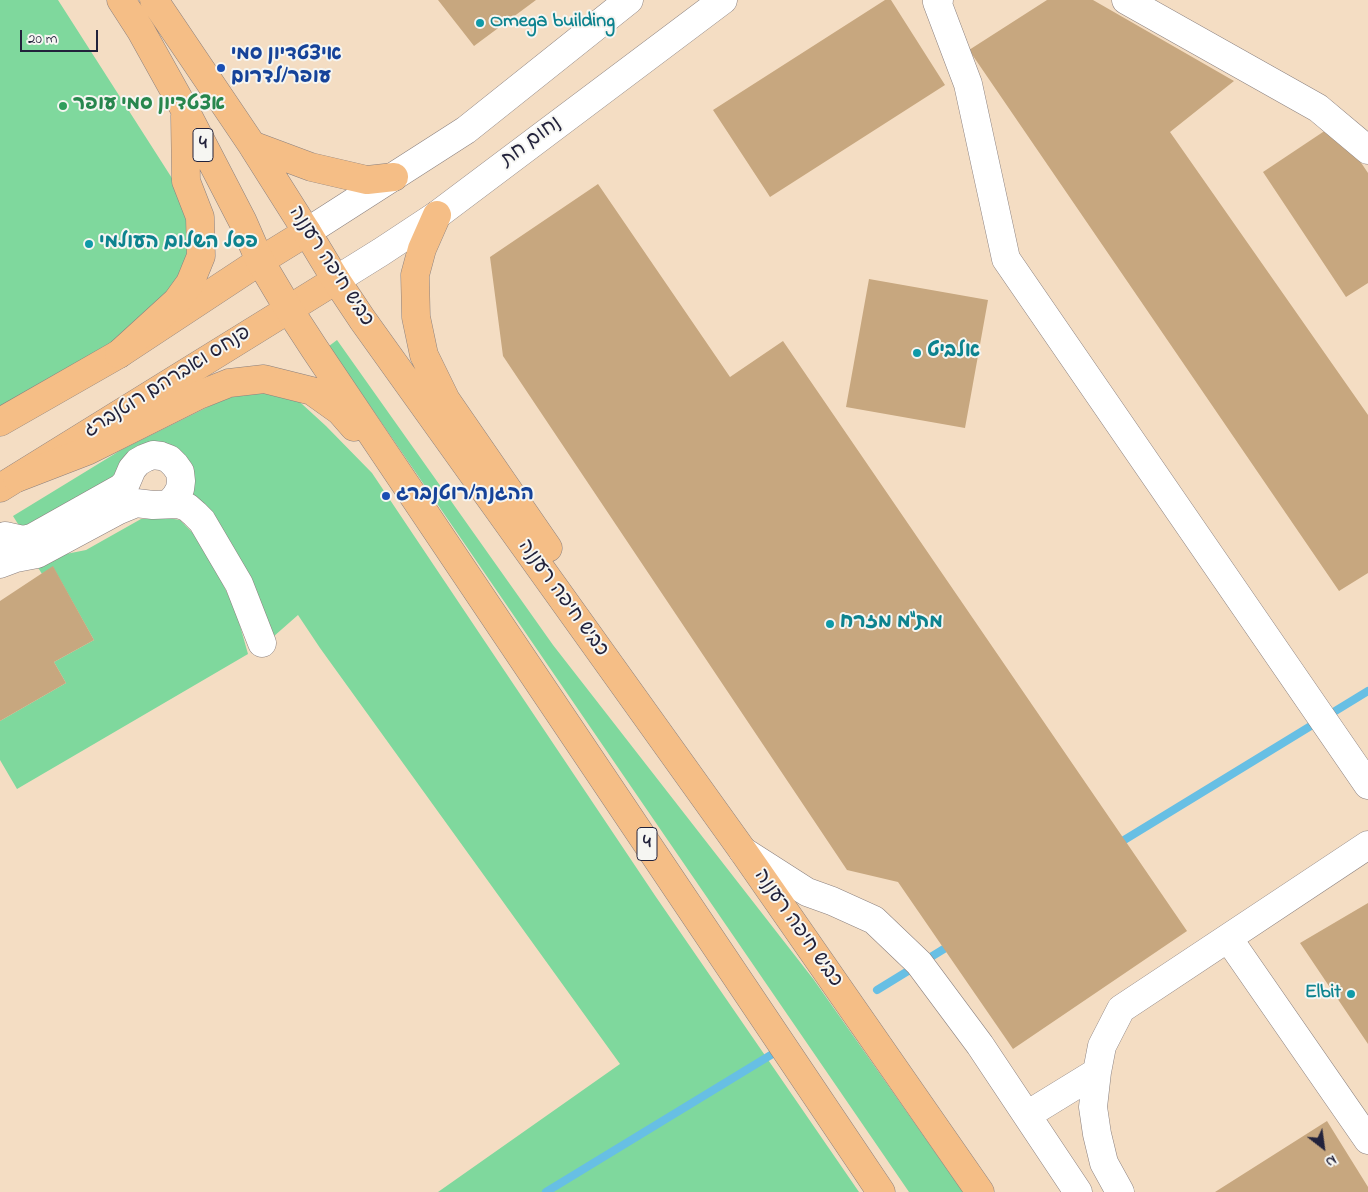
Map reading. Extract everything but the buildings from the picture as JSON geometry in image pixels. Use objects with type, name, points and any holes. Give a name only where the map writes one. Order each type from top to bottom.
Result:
[{"type":"main road","name":"4","points":[[121,0],[142,31],[185,110],[243,222],[260,261],[288,308],[881,1192]]},
{"type":"main road","name":"כביש חיפה רעננה","points":[[154,0],[252,145],[362,319],[743,851],[980,1192]]},
{"type":"main road","points":[[119,354],[177,301],[190,283],[201,256],[200,217],[186,180],[185,110]]},
{"type":"main road","points":[[252,145],[312,167],[366,180],[394,177]]},
{"type":"main road","points":[[437,215],[422,249],[415,275],[416,317],[424,355],[446,400],[548,547],[654,728]]},
{"type":"main road","points":[[0,422],[119,354],[307,232]]},
{"type":"main road","name":"פנחס ואברהם רוטנברג","points":[[8,483],[336,280]]},
{"type":"main road","points":[[8,483],[87,451],[199,395],[229,383],[264,379],[312,391],[340,411],[414,496]]},
{"type":"street","points":[[307,232],[466,130],[629,0]]},
{"type":"street","name":"נחום חת","points":[[336,280],[437,215],[723,0]]},
{"type":"street","points":[[939,0],[937,2],[968,84],[1006,259],[1368,785]]},
{"type":"street","points":[[1126,0],[1318,108],[1368,150]]},
{"type":"street","points":[[5,546],[32,538],[121,488],[138,462],[153,455],[169,459],[180,472],[180,489],[169,504]]},
{"type":"street","points":[[5,546],[37,554],[136,503],[153,505],[178,504],[187,507],[202,521],[239,584],[262,643]]},
{"type":"street","points":[[1120,1192],[1104,1162],[1096,1134],[1093,1107],[1102,1046],[1121,1009],[1368,845]]},
{"type":"street","points":[[743,851],[807,892],[874,920],[919,963],[980,1045],[1078,1192]]},
{"type":"street","points":[[1228,938],[1368,1140]]},
{"type":"street","points":[[1027,1115],[1097,1072]]},
{"type":"green space","name":"אצטדיון סמי עופר","points":[[0,0],[58,0],[193,211],[198,235],[175,300],[0,417]]},
{"type":"green space","points":[[337,340],[553,645],[814,980],[963,1192],[909,1192],[329,346]]},
{"type":"green space","points":[[236,393],[290,393],[326,426],[372,473],[656,897],[859,1192],[438,1192],[620,1064],[298,615],[273,637],[208,511],[137,449],[125,455],[118,475],[28,529],[18,524],[13,516],[121,450]]},
{"type":"green space","points":[[168,518],[180,520],[193,533],[217,572],[233,605],[248,654],[17,789],[0,760],[0,721],[66,683],[54,662],[94,640],[53,567],[42,574],[37,566],[51,557],[86,550],[141,519]]},
{"type":"waterway","points":[[1116,845],[1368,691]]},
{"type":"waterway","points":[[877,990],[952,944]]},
{"type":"waterway","points":[[546,1192],[779,1050]]},
{"type":"place","name":"Omega building","points":[[480,23]]},
{"type":"place","name":"איצטדיון סמי עופר/לדרום","points":[[221,68]]},
{"type":"place","name":"אצטדיון סמי עופר","points":[[63,106]]},
{"type":"place","name":"פסל השלום העולמי","points":[[89,244]]},
{"type":"place","name":"אלביט","points":[[917,353]]},
{"type":"place","name":"ההגנה/רוטנברג","points":[[386,496]]},
{"type":"place","name":"מת\"מ מזרח","points":[[830,624]]},
{"type":"place","name":"Elbit","points":[[1351,994]]}]
